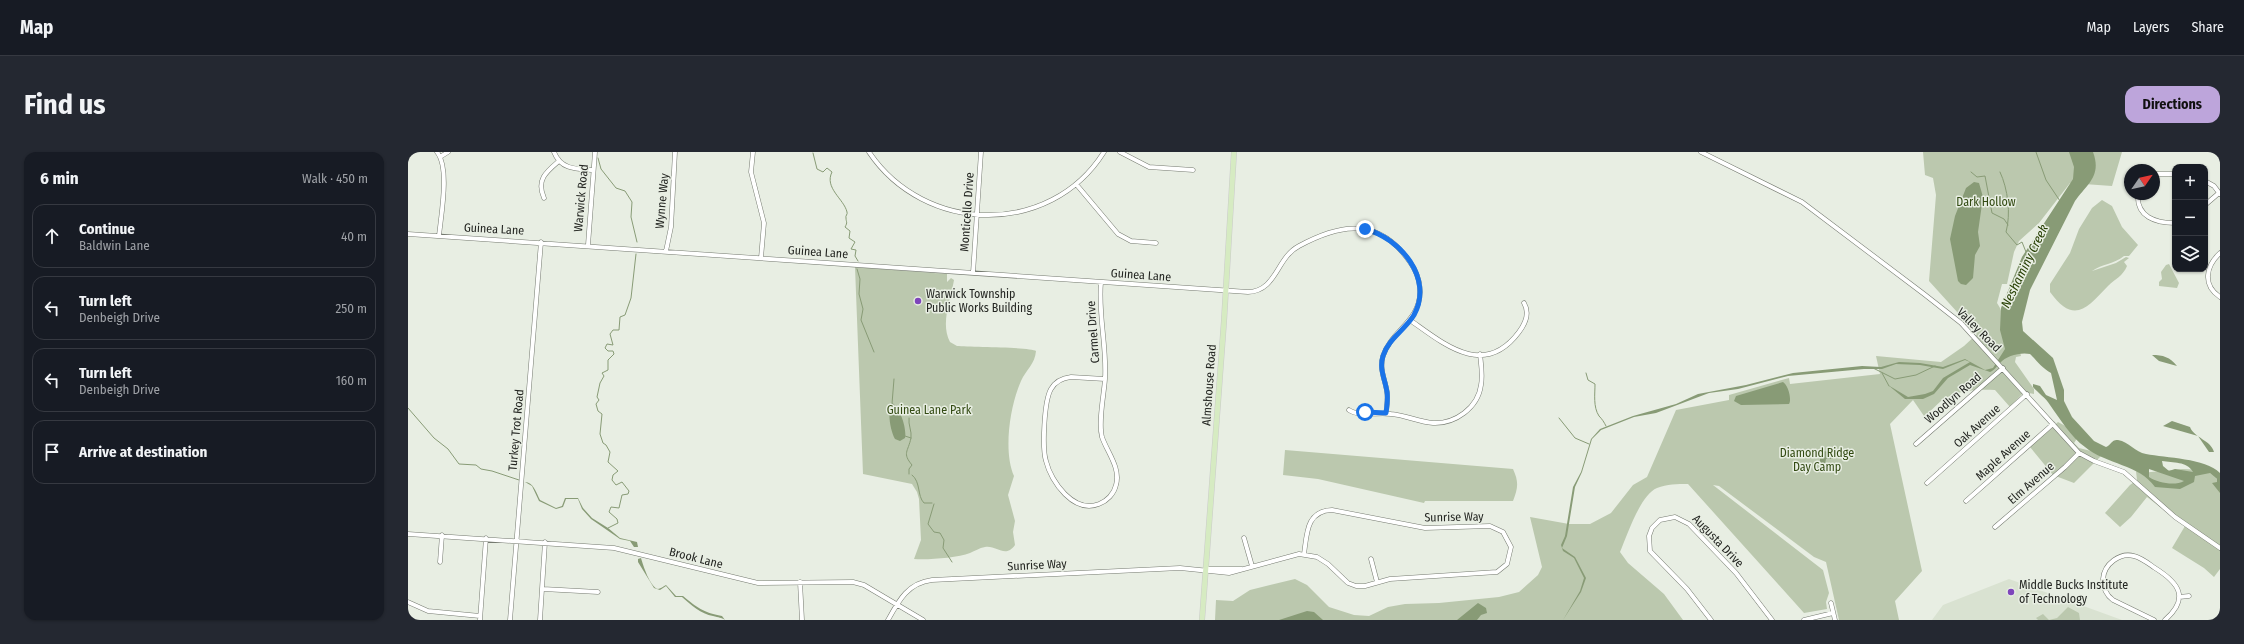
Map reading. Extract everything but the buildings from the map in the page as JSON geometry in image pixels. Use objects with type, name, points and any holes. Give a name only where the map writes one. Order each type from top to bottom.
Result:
[{"type":"main road","name":"Almshouse Road","points":[[1202,620],[1226,291],[1234,152]]},
{"type":"street","points":[[437,152],[444,172],[439,236]]},
{"type":"street","points":[[440,157],[448,152]]},
{"type":"street","points":[[554,152],[559,161],[572,169],[593,170]]},
{"type":"street","name":"Warwick Road","points":[[588,245],[595,152]]},
{"type":"street","name":"Wynne Way","points":[[666,251],[670,227],[675,152]]},
{"type":"street","points":[[752,152],[751,172],[764,223],[761,258]]},
{"type":"street","points":[[868,152],[885,173],[917,197],[942,208],[977,214],[997,215],[1027,209],[1052,199],[1076,184],[1091,170],[1104,152]]},
{"type":"street","name":"Monticello Drive","points":[[973,273],[981,152]]},
{"type":"street","points":[[1120,152],[1149,167],[1194,170]]},
{"type":"street","name":"Valley Road","points":[[1701,152],[1774,186],[1820,214],[1961,324],[2027,394],[2079,453],[2094,461],[2124,472],[2175,517],[2220,548]]},
{"type":"street","points":[[544,198],[540,190],[541,180],[559,161]]},
{"type":"street","points":[[2160,174],[2172,174]]},
{"type":"street","points":[[1076,184],[1118,234],[1131,241],[1156,243]]},
{"type":"street","points":[[2208,184],[2220,194],[2208,203]]},
{"type":"street","points":[[2139,200],[2140,207],[2146,216],[2155,222],[2172,223]]},
{"type":"street","name":"Guinea Lane","points":[[408,234],[588,245],[1251,292],[1262,289],[1272,280],[1284,258],[1299,246],[1335,230],[1360,229],[1378,234],[1391,241],[1414,268],[1418,279],[1420,293],[1417,309],[1410,320]]},
{"type":"street","name":"Turkey Trot Road","points":[[510,620],[540,242]]},
{"type":"street","points":[[2220,254],[2210,263],[2207,274],[2211,287],[2220,297]]},
{"type":"street","name":"Carmel Drive","points":[[1101,282],[1100,310],[1106,353],[1105,379],[1102,432],[1116,469],[1117,480],[1113,493],[1107,500],[1095,506],[1087,506],[1074,502],[1067,496],[1051,474],[1046,462],[1044,444],[1048,397],[1053,386],[1063,379],[1070,377],[1105,379]]},
{"type":"street","points":[[1386,413],[1388,393],[1381,366],[1382,357],[1389,345],[1410,320],[1454,351],[1468,354],[1480,354],[1500,348],[1516,335],[1526,318],[1527,311],[1524,303]]},
{"type":"street","points":[[1349,410],[1356,413],[1386,413],[1431,423],[1445,422],[1460,415],[1473,404],[1480,390],[1482,378],[1480,354]]},
{"type":"street","name":"Woodlyn Road","points":[[1916,444],[2001,366]]},
{"type":"street","name":"Oak Avenue","points":[[1928,483],[2027,394]]},
{"type":"street","name":"Maple Avenue","points":[[1966,501],[2053,424]]},
{"type":"street","name":"Elm Avenue","points":[[1995,527],[2065,468],[2079,453]]},
{"type":"street","name":"Sunrise Way","points":[[888,620],[904,593],[913,586],[932,580],[1180,568],[1205,570],[1242,569],[1296,554],[1304,554],[1323,560],[1352,585],[1365,586],[1390,579],[1493,574],[1507,564],[1511,556],[1510,543],[1503,532],[1490,526],[1425,528],[1327,510],[1316,514],[1308,525],[1304,554]]},
{"type":"street","name":"Augusta Drive","points":[[1711,620],[1687,589],[1650,551],[1649,536],[1652,528],[1660,520],[1675,517],[1689,524],[1736,573],[1772,620]]},
{"type":"street","name":"Brook Lane","points":[[408,534],[442,535],[619,548],[758,583],[853,582],[864,585],[923,620]]},
{"type":"street","points":[[440,562],[442,535]]},
{"type":"street","points":[[408,602],[428,611],[480,618],[486,538]]},
{"type":"street","points":[[1244,538],[1252,566]]},
{"type":"street","points":[[540,620],[545,542]]},
{"type":"street","points":[[2154,620],[2110,598],[2104,586],[2105,572],[2111,563],[2118,558],[2129,555],[2135,556],[2171,578],[2178,589],[2180,598],[2177,608],[2165,620]]},
{"type":"street","points":[[1371,559],[1377,582]]},
{"type":"street","points":[[2100,569],[2105,572]]},
{"type":"street","points":[[800,582],[802,620]]},
{"type":"street","points":[[543,589],[598,592]]},
{"type":"street","points":[[2180,598],[2190,596]]},
{"type":"street","points":[[1830,603],[1835,620]]},
{"type":"street","points":[[1804,620],[1833,613]]},
{"type":"shaded area","name":"Middle Bucks Institute of Technology","points":[[2009,579],[2122,620],[1932,620],[1943,605]]},
{"type":"green space","points":[[1923,152],[2122,152],[2112,186],[2070,183],[2039,223],[2019,241],[2014,252],[2007,284],[2002,284],[1997,303],[2002,312],[2011,341],[2021,356],[2016,357],[2015,362],[2034,389],[2034,394],[2024,392],[2010,407],[1995,390],[1960,392],[1941,401],[1924,416],[1913,400],[1890,424],[1922,571],[1895,601],[1899,620],[1839,620],[1826,562],[1814,557],[1719,486],[1713,485],[1823,570],[1829,593],[1826,602],[1827,609],[1804,613],[1688,484],[1676,484],[1657,488],[1645,499],[1635,517],[1620,552],[1628,563],[1664,594],[1683,620],[1215,620],[1216,600],[1233,601],[1250,590],[1295,579],[1307,585],[1329,607],[1354,615],[1369,616],[1388,607],[1405,604],[1439,603],[1499,597],[1519,592],[1538,575],[1542,567],[1530,517],[1569,524],[1590,524],[1611,513],[1633,485],[1647,477],[1676,410],[1729,400],[1729,395],[1789,378],[1790,384],[1880,374],[1876,356],[1941,362],[1964,346],[1977,334],[1929,281],[1936,195],[1933,178],[1925,175]]},
{"type":"green space","points":[[2102,200],[2112,206],[2122,227],[2138,245],[2129,256],[2124,256],[2092,271],[2116,263],[2126,257],[2129,258],[2124,262],[2127,266],[2121,275],[2093,301],[2080,310],[2066,308],[2050,292],[2050,284],[2070,253],[2079,229],[2092,208]]},
{"type":"green space","points":[[2169,264],[2179,283],[2177,288],[2159,286],[2159,282],[2162,279],[2161,272],[2166,265]]},
{"type":"green space","name":"Guinea Lane Park","points":[[855,267],[947,274],[947,282],[951,278],[954,280],[946,319],[947,335],[950,342],[957,346],[1012,348],[1036,351],[1034,360],[1023,377],[1017,391],[1009,428],[1009,454],[1014,476],[1008,495],[1015,521],[1013,532],[1015,545],[1008,551],[985,547],[958,556],[934,559],[914,559],[921,540],[919,499],[917,492],[912,484],[863,474]]},
{"type":"green space","points":[[2058,422],[2069,428],[2078,437],[2074,443],[2079,448],[2103,454],[2074,483],[2053,475],[2030,447]]},
{"type":"green space","points":[[1285,450],[1513,469],[1517,481],[1517,489],[1513,501],[1425,501],[1424,503],[1318,479],[1283,475]]},
{"type":"green space","points":[[2182,469],[2207,470],[2220,482],[2220,569],[2214,577],[2204,568],[2172,548],[2185,526],[2147,497],[2131,517],[2120,527],[2105,513],[2130,485],[2137,480],[2136,471],[2141,473]]},
{"type":"green space","points":[[2068,607],[2079,613],[2080,620],[2049,620],[2057,618]]},
{"type":"green space","points":[[2043,614],[2049,620],[2038,620],[2036,618]]},
{"type":"water","name":"Neshaminy Creek","points":[[2069,152],[2093,152],[2096,167],[2092,179],[2075,201],[2030,290],[2022,322],[2023,331],[2053,358],[2064,390],[2064,401],[2072,417],[2094,441],[2106,447],[2114,440],[2122,441],[2142,453],[2195,461],[2205,464],[2220,473],[2220,493],[2212,483],[2217,482],[2217,479],[2210,473],[2195,476],[2194,482],[2180,489],[2155,487],[2148,479],[2132,469],[2094,453],[2075,438],[2066,428],[2048,402],[2033,387],[2033,384],[2040,386],[2046,395],[2057,400],[2051,373],[2042,367],[2030,354],[2018,354],[2009,357],[1990,372],[1970,365],[1948,378],[1934,394],[1923,399],[1905,399],[1888,385],[1908,397],[1925,394],[1933,391],[1943,378],[1970,362],[1965,360],[1943,369],[1920,365],[1896,364],[1882,369],[1864,369],[1788,376],[1738,389],[1709,393],[1656,413],[1634,417],[1601,430],[1592,439],[1582,472],[1575,487],[1567,536],[1562,548],[1561,545],[1565,536],[1573,487],[1581,472],[1591,439],[1600,429],[1633,416],[1676,404],[1698,394],[1746,385],[1793,373],[1862,366],[1881,367],[1899,362],[1920,363],[1943,367],[1965,359],[1985,370],[1993,368],[2005,349],[2000,330],[2001,308],[2022,257],[2073,179],[2074,167]],"holes":[[[2162,461],[2183,464],[2190,468],[2193,472],[2175,469],[2169,471],[2163,466]],[[2149,469],[2184,481],[2171,484],[2157,481],[2149,477]]]},
{"type":"water","points":[[1974,182],[1979,183],[1983,197],[1978,232],[1980,246],[1975,255],[1973,278],[1966,285],[1961,284],[1958,281],[1950,239],[1955,216],[1966,188]]},
{"type":"water","points":[[2152,355],[2166,357],[2172,360],[2177,366],[2159,361]]},
{"type":"water","points":[[1783,382],[1789,392],[1789,404],[1741,405],[1734,401],[1736,396]]},
{"type":"water","points":[[892,403],[898,409],[904,424],[905,438],[900,441],[895,439],[891,426],[889,416],[890,406]]},
{"type":"water","points":[[2172,421],[2190,427],[2198,436],[2163,426]]},
{"type":"water","points":[[2198,436],[2210,445],[2214,452],[2209,452]]},
{"type":"water","points":[[1820,451],[1834,452],[1833,459],[1826,459],[1825,464],[1820,464]]},
{"type":"water","points":[[532,486],[540,500],[556,508],[562,506],[565,498],[578,498],[583,508],[592,518],[620,538],[637,542],[638,547],[634,547],[630,541],[620,539],[591,519],[582,509],[578,499],[566,499],[563,507],[556,509],[539,501]]},
{"type":"water","points":[[1562,548],[1575,557],[1586,578],[1581,592],[1563,620],[1580,591],[1584,578],[1574,558],[1563,551]]},
{"type":"water","points":[[641,558],[647,575],[655,587],[659,589],[666,585],[676,596],[683,596],[701,609],[722,616],[725,620],[700,611],[682,597],[675,597],[666,586],[660,590],[654,588],[638,562],[638,559]]},
{"type":"water","points":[[1478,603],[1486,608],[1487,613],[1481,615],[1477,620],[1457,620]]},
{"type":"water","points":[[1307,611],[1314,612],[1323,620],[1279,620]]},
{"type":"waterway","points":[[2036,152],[2046,180],[2060,201]]},
{"type":"waterway","points":[[813,153],[817,169],[823,172],[827,168],[832,172],[830,178],[832,188],[847,212],[847,223],[845,227],[850,231],[849,238],[855,242],[851,249],[856,250],[855,256],[858,261]]},
{"type":"waterway","points":[[598,158],[601,169],[616,188],[625,191],[632,202],[631,217],[637,242]]},
{"type":"waterway","points":[[1971,172],[1977,177],[1985,176],[1992,213],[2004,219],[2008,225]]},
{"type":"waterway","name":"Neshaminy Creek","points":[[2000,172],[2005,186],[2008,202],[2008,225],[2006,232],[2017,245],[2022,242],[2026,252]]},
{"type":"waterway","points":[[608,528],[618,523],[617,519],[609,512],[611,507],[619,508],[622,495],[628,494],[629,491],[622,482],[616,485],[612,480],[613,475],[618,471],[608,462],[610,452],[603,443],[600,434],[602,414],[598,411],[596,404],[599,400],[597,397],[600,383],[604,376],[602,373],[608,370],[608,360],[614,354],[613,351],[608,351],[605,348],[607,344],[613,345],[610,334],[613,330],[619,330],[620,317],[625,315],[631,298],[636,254]]},
{"type":"waterway","points":[[857,269],[860,279],[859,294],[863,309],[861,320],[874,352]]},
{"type":"waterway","points":[[1873,368],[1895,379],[1916,375],[1935,366]]},
{"type":"waterway","points":[[1586,373],[1588,380],[1595,384],[1596,409],[1606,426]]},
{"type":"waterway","points":[[1882,373],[1889,386]]},
{"type":"waterway","points":[[892,404],[894,379]]},
{"type":"waterway","points":[[408,408],[434,438],[448,449],[459,464],[476,465],[481,469],[519,480]]},
{"type":"waterway","points":[[909,418],[911,438],[906,455],[912,465],[909,469],[909,474]]},
{"type":"waterway","points":[[1559,418],[1575,438],[1589,444]]},
{"type":"waterway","points":[[905,436],[911,438]]},
{"type":"waterway","points":[[912,475],[917,481],[920,497],[924,503],[932,503]]},
{"type":"waterway","points":[[934,504],[928,524],[934,532],[940,533],[944,540],[943,548],[952,562]]},
{"type":"place","name":"Warwick Township Public Works Building","points":[[918,301]]},
{"type":"place","name":"Middle Bucks Institute of Technology","points":[[2011,592]]},
{"type":"route","points":[[1365,229],[1384,236],[1401,250],[1411,262],[1416,272],[1420,291],[1418,305],[1414,315],[1389,345],[1382,357],[1382,373],[1388,393],[1386,413],[1365,412]]},
{"type":"park label","name":"Dark Hollow","points":[[1986,202]]},
{"type":"park label","name":"Diamond Ridge Day Camp","points":[[1817,460]]}]
